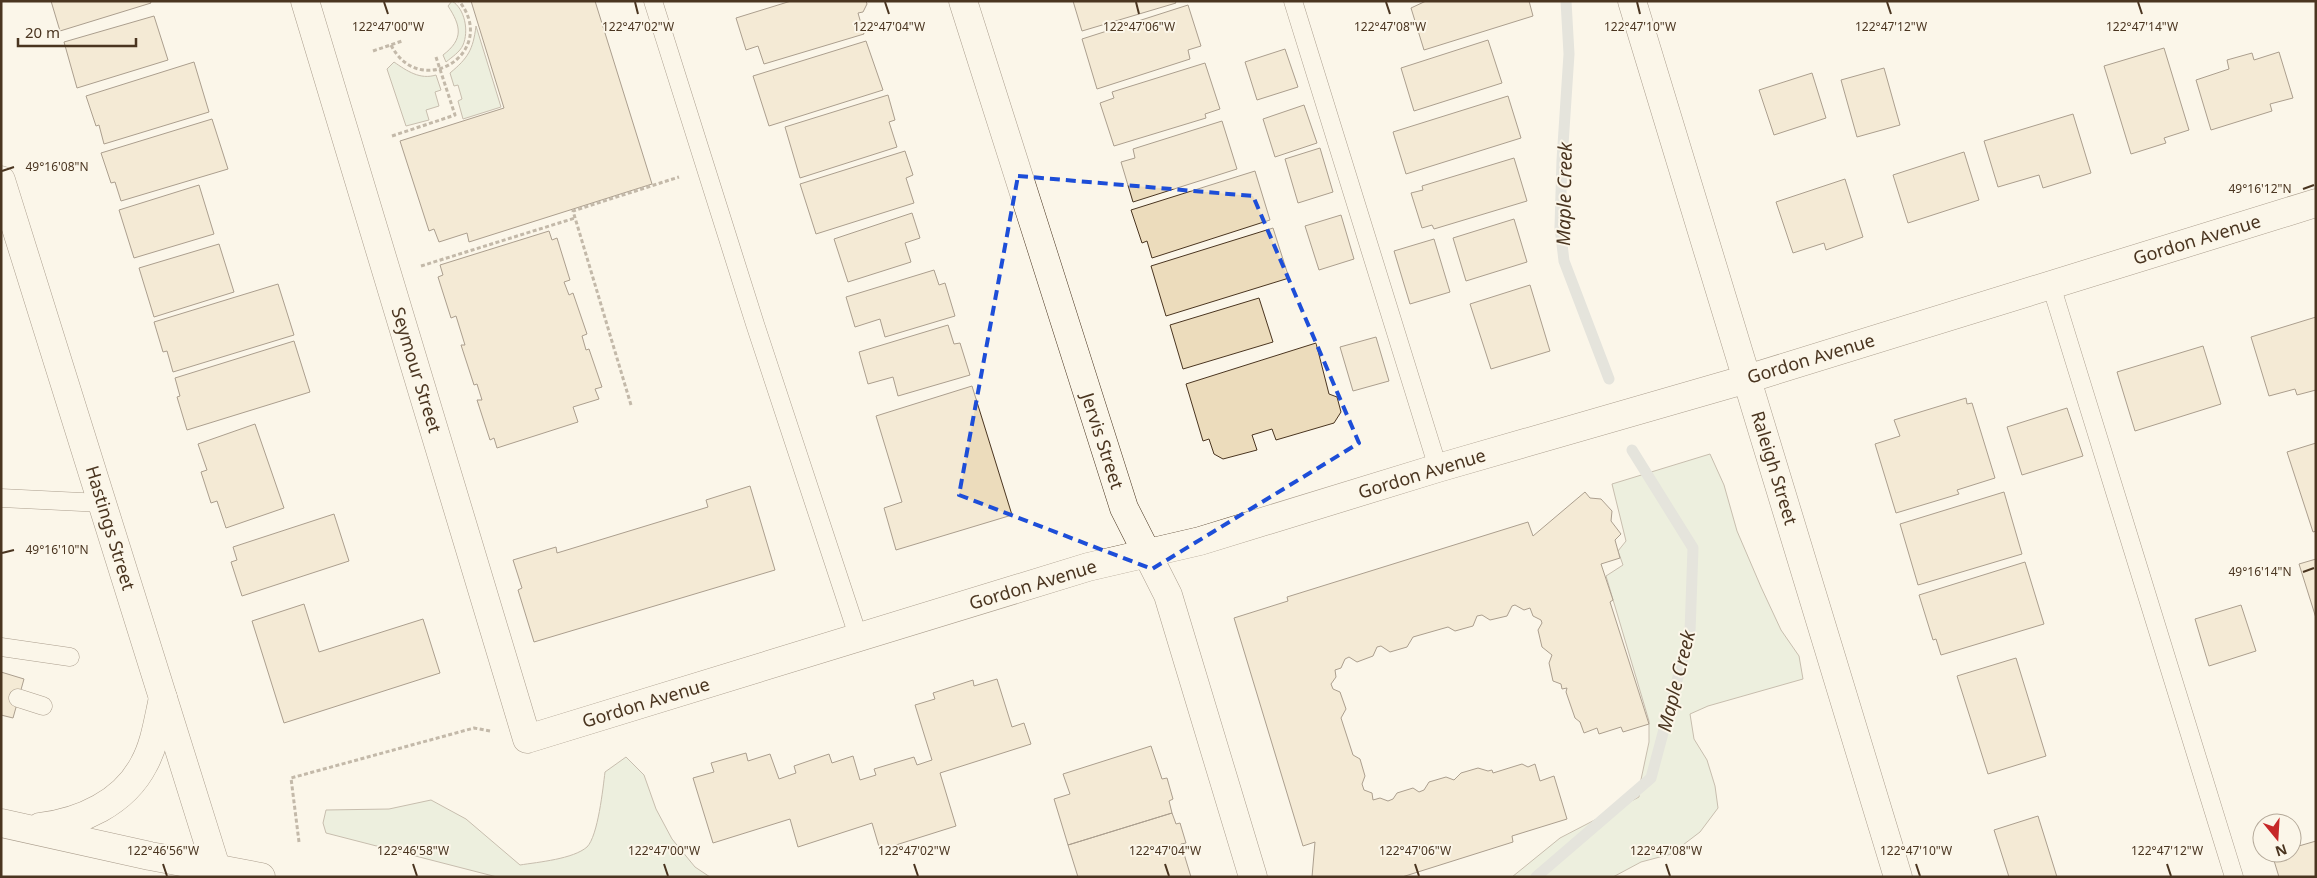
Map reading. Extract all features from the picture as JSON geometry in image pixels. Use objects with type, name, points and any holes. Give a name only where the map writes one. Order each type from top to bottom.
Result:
[{"type":"street","name":"Seymour Street","points":[[306,1],[527,739]]},
{"type":"street","name":"Jervis Street","points":[[963,1],[1124,508],[1168,595],[1253,877]]},
{"type":"street","name":"Raleigh Street","points":[[1632,1],[1898,877]]},
{"type":"street","name":"Hastings Street","points":[[1,180],[218,872]]},
{"type":"street","name":"Gordon Avenue","points":[[527,739],[859,639],[1088,567],[1200,541],[1438,468],[1747,379],[2316,203]]},
{"type":"street","points":[[14,825],[56,825],[83,817],[108,804],[138,775],[150,753],[163,698]]},
{"type":"street","points":[[14,825],[218,872],[261,877]]},
{"type":"lane","points":[[653,1],[705,169],[859,639]]},
{"type":"lane","points":[[1293,1],[1438,468]]},
{"type":"lane","points":[[2051,285],[2234,877]]},
{"type":"lane","points":[[1,498],[102,503]]},
{"type":"lane","points":[[1,647],[70,658]]},
{"type":"lane","points":[[18,698],[43,706]]},
{"type":"path","points":[[390,45],[402,60],[414,68],[427,71],[449,66],[461,56],[469,43],[470,26],[465,8],[459,1]]},
{"type":"path","points":[[373,51],[402,42]]},
{"type":"path","points":[[392,136],[455,115],[436,57]]},
{"type":"path","points":[[631,405],[573,211],[705,169]]},
{"type":"path","points":[[420,266],[575,218]]},
{"type":"path","points":[[300,842],[291,778],[474,728],[527,739]]},
{"type":"highlighted area","points":[[1018,176],[1253,196],[1359,443],[1152,569],[959,495]]},
{"type":"green space","points":[[452,1],[463,15],[466,33],[462,48],[446,62],[443,55],[454,43],[458,32],[456,20],[448,6]]},
{"type":"green space","points":[[476,26],[501,107],[463,119],[458,101],[462,99],[458,85],[454,86],[450,73],[469,53]]},
{"type":"green space","points":[[394,62],[419,75],[436,75],[441,90],[435,92],[439,106],[426,110],[429,120],[406,126],[387,69]]},
{"type":"green space","points":[[1710,454],[1724,485],[1737,531],[1761,587],[1781,630],[1799,656],[1803,679],[1708,706],[1690,714],[1694,739],[1707,760],[1715,786],[1718,808],[1700,832],[1671,854],[1641,862],[1613,877],[1512,877],[1560,838],[1639,797],[1649,742],[1649,721],[1606,576],[1623,565],[1618,551],[1626,541],[1612,484]]},
{"type":"green space","points":[[626,757],[644,775],[656,809],[672,839],[695,867],[710,877],[497,877],[326,833],[323,823],[326,810],[389,809],[431,800],[466,819],[520,865],[555,859],[581,851],[587,847],[597,823],[605,772]]},
{"type":"building","points":[[51,1],[150,1],[151,3],[60,31]]},
{"type":"building","points":[[471,1],[595,1],[652,184],[469,242],[467,233],[439,242],[434,229],[429,231],[400,141],[504,108]]},
{"type":"building","points":[[791,1],[866,1],[867,4],[863,12],[858,13],[864,34],[764,64],[758,46],[746,50],[736,18]]},
{"type":"building","points":[[1073,1],[1175,1],[1176,3],[1082,31]]},
{"type":"building","points":[[1426,1],[1529,1],[1533,16],[1424,50],[1411,8]]},
{"type":"building","points":[[1188,5],[1201,46],[1188,50],[1190,59],[1097,89],[1082,39]]},
{"type":"building","points":[[154,16],[168,60],[77,88],[64,42]]},
{"type":"building","points":[[1488,40],[1502,83],[1414,111],[1401,68]]},
{"type":"building","points":[[866,41],[883,90],[769,126],[753,76]]},
{"type":"building","points":[[2164,48],[2189,130],[2164,138],[2166,143],[2131,154],[2104,66]]},
{"type":"building","points":[[1285,49],[1298,87],[1257,100],[1245,62]]},
{"type":"building","points":[[2279,52],[2293,98],[2270,104],[2272,111],[2211,130],[2196,80],[2229,69],[2227,60],[2252,53],[2254,60]]},
{"type":"building","points":[[194,62],[209,112],[104,144],[99,125],[96,126],[86,96]]},
{"type":"building","points":[[1205,63],[1220,109],[1205,114],[1206,118],[1114,146],[1100,103],[1114,98],[1112,92]]},
{"type":"building","points":[[1884,68],[1900,125],[1857,137],[1841,80]]},
{"type":"building","points":[[1812,73],[1826,118],[1774,135],[1759,90]]},
{"type":"building","points":[[888,95],[895,120],[889,122],[897,147],[800,178],[785,127]]},
{"type":"building","points":[[1508,96],[1521,138],[1406,174],[1393,132]]},
{"type":"building","points":[[1304,105],[1317,143],[1275,157],[1263,119]]},
{"type":"building","points":[[2073,114],[2091,173],[2043,188],[2039,175],[1998,187],[1984,141]]},
{"type":"building","points":[[212,119],[228,169],[121,201],[115,182],[111,183],[101,153]]},
{"type":"building","points":[[1222,121],[1237,169],[1133,202],[1121,162],[1135,158],[1133,149]]},
{"type":"building","points":[[1320,148],[1333,192],[1298,203],[1285,159]]},
{"type":"building","points":[[905,151],[913,175],[906,178],[914,203],[816,234],[800,184]]},
{"type":"building","points":[[1964,152],[1979,200],[1908,223],[1893,175]]},
{"type":"building","points":[[1514,158],[1527,201],[1434,229],[1432,225],[1422,228],[1411,193],[1423,190],[1422,186]]},
{"type":"building","points":[[1255,171],[1270,220],[1152,258],[1147,241],[1142,243],[1131,210]]},
{"type":"building","points":[[1845,179],[1863,237],[1826,250],[1824,243],[1793,253],[1776,202]]},
{"type":"building","points":[[199,185],[214,234],[134,258],[119,210]]},
{"type":"building","points":[[912,213],[920,238],[905,243],[911,262],[848,282],[834,239]]},
{"type":"building","points":[[1341,215],[1354,259],[1319,270],[1305,226]]},
{"type":"building","points":[[1514,219],[1527,262],[1466,281],[1453,238]]},
{"type":"building","points":[[1273,228],[1289,278],[1166,316],[1151,266]]},
{"type":"building","points":[[549,231],[552,240],[557,238],[570,280],[564,282],[569,295],[573,293],[587,334],[582,336],[586,350],[589,349],[602,387],[595,389],[599,399],[573,407],[578,422],[497,448],[494,438],[490,440],[477,400],[482,400],[477,384],[474,385],[461,345],[465,345],[456,316],[451,318],[438,277],[443,275],[440,265]]},
{"type":"building","points":[[1434,239],[1450,292],[1410,304],[1394,251]]},
{"type":"building","points":[[219,244],[234,292],[154,317],[139,268]]},
{"type":"building","points":[[934,270],[939,285],[945,283],[955,316],[885,337],[880,319],[855,327],[846,297]]},
{"type":"building","points":[[278,284],[294,335],[173,372],[167,351],[163,352],[154,322]]},
{"type":"building","points":[[1530,285],[1550,351],[1491,369],[1470,304]]},
{"type":"building","points":[[1259,298],[1273,342],[1183,369],[1170,325]]},
{"type":"building","points":[[2316,317],[2316,390],[2297,395],[2295,389],[2269,396],[2251,337]]},
{"type":"building","points":[[948,325],[954,344],[960,343],[970,375],[898,396],[893,377],[868,384],[859,352]]},
{"type":"building","points":[[1376,337],[1389,381],[1353,391],[1340,347]]},
{"type":"building","points":[[294,341],[310,392],[187,430],[177,397],[180,396],[175,378]]},
{"type":"building","points":[[1316,343],[1329,394],[1337,397],[1341,412],[1334,423],[1276,440],[1272,429],[1252,435],[1257,450],[1223,459],[1214,454],[1209,439],[1203,441],[1186,384]]},
{"type":"building","points":[[2203,346],[2221,404],[2135,431],[2117,372]]},
{"type":"building","points":[[972,386],[1012,515],[896,550],[884,508],[902,502],[876,416]]},
{"type":"building","points":[[1966,398],[1967,404],[1972,403],[1995,478],[1957,490],[1959,494],[1896,513],[1875,444],[1900,436],[1894,420]]},
{"type":"building","points":[[2067,408],[2083,456],[2022,475],[2007,427]]},
{"type":"building","points":[[255,424],[284,508],[226,528],[217,501],[211,503],[201,472],[207,470],[198,444]]},
{"type":"building","points":[[2316,443],[2316,531],[2313,532],[2287,452]]},
{"type":"building","points":[[750,486],[775,570],[534,642],[518,590],[522,588],[513,560],[556,547],[557,553],[708,507],[706,500]]},
{"type":"building","points":[[1585,492],[1590,498],[1601,499],[1612,511],[1611,521],[1621,534],[1615,540],[1620,558],[1601,564],[1613,600],[1610,602],[1649,724],[1623,732],[1621,727],[1599,734],[1597,728],[1584,733],[1580,722],[1575,718],[1566,692],[1567,688],[1562,689],[1561,684],[1553,681],[1549,663],[1552,655],[1542,647],[1538,630],[1542,623],[1541,620],[1533,616],[1530,608],[1524,610],[1515,605],[1512,606],[1507,616],[1490,620],[1482,615],[1477,616],[1473,626],[1455,631],[1448,627],[1413,637],[1407,647],[1390,652],[1381,646],[1377,647],[1373,656],[1357,662],[1349,657],[1345,659],[1341,668],[1335,670],[1336,677],[1331,684],[1333,689],[1340,692],[1346,709],[1341,718],[1353,755],[1360,759],[1365,776],[1362,784],[1364,790],[1372,793],[1373,800],[1380,798],[1388,801],[1393,799],[1397,793],[1413,788],[1419,792],[1424,790],[1429,782],[1446,777],[1454,780],[1461,773],[1478,768],[1488,771],[1492,770],[1493,773],[1522,764],[1528,767],[1535,764],[1540,781],[1554,776],[1567,819],[1512,836],[1513,842],[1402,877],[1312,877],[1315,842],[1303,846],[1234,618],[1288,601],[1287,597],[1528,522],[1533,536]]},
{"type":"building","points":[[2004,492],[2022,554],[1918,585],[1900,524]]},
{"type":"building","points":[[334,514],[349,561],[242,596],[231,562],[237,560],[233,547]]},
{"type":"building","points":[[2316,559],[2316,618],[2299,564]]},
{"type":"building","points":[[2025,562],[2044,624],[1941,655],[1936,639],[1933,640],[1919,595]]},
{"type":"building","points":[[304,604],[319,652],[423,619],[440,673],[284,723],[252,621]]},
{"type":"building","points":[[2241,605],[2256,651],[2209,666],[2195,619]]},
{"type":"building","points":[[2016,658],[2046,756],[1988,774],[1957,676]]},
{"type":"building","points":[[1,672],[24,679],[13,718],[1,715]]},
{"type":"building","points":[[997,679],[1012,727],[1024,723],[1031,744],[940,773],[956,826],[880,850],[872,823],[798,847],[790,819],[713,843],[693,778],[714,772],[711,763],[746,753],[748,761],[770,754],[779,779],[796,773],[794,766],[829,754],[832,763],[853,756],[860,780],[876,775],[874,769],[914,757],[917,765],[932,760],[915,705],[935,699],[933,693],[973,680],[974,686]]},
{"type":"building","points":[[1151,746],[1162,779],[1167,778],[1173,799],[1169,801],[1172,813],[1068,845],[1054,799],[1070,794],[1063,774]]},
{"type":"building","points":[[1172,813],[1176,824],[1180,823],[1186,843],[1181,844],[1191,877],[1078,877],[1068,845]]},
{"type":"building","points":[[2038,816],[2057,877],[2009,877],[1994,830]]},
{"type":"building","points":[[2316,841],[2316,877],[2279,877],[2275,863],[2302,863],[2302,845]]},
{"type":"waterway","name":"Maple Creek","points":[[1566,1],[1569,54],[1560,227],[1564,261],[1609,379]]},
{"type":"waterway","name":"Maple Creek","points":[[1536,877],[1651,778],[1690,632],[1693,548],[1632,450]]}]
